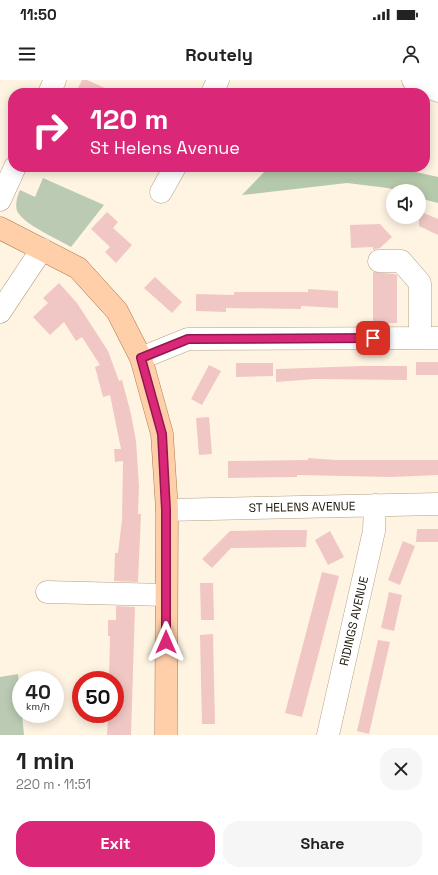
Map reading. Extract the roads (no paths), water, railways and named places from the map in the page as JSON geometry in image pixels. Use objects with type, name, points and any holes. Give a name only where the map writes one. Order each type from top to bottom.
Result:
[{"type":"main road","points":[[0,228],[78,268],[117,311],[141,358],[162,434],[166,510],[166,735]]},
{"type":"street","points":[[413,80],[438,91]]},
{"type":"street","points":[[0,200],[13,172]]},
{"type":"street","points":[[161,192],[172,172]]},
{"type":"street","points":[[0,312],[42,249]]},
{"type":"street","points":[[141,358],[188,339],[429,338],[420,283],[401,261],[379,261]]},
{"type":"street","name":"ST HELENS AVENUE","points":[[166,510],[438,504]]},
{"type":"street","name":"RIDINGS AVENUE","points":[[328,735],[374,531],[375,506]]},
{"type":"street","points":[[48,592],[166,595]]}]
